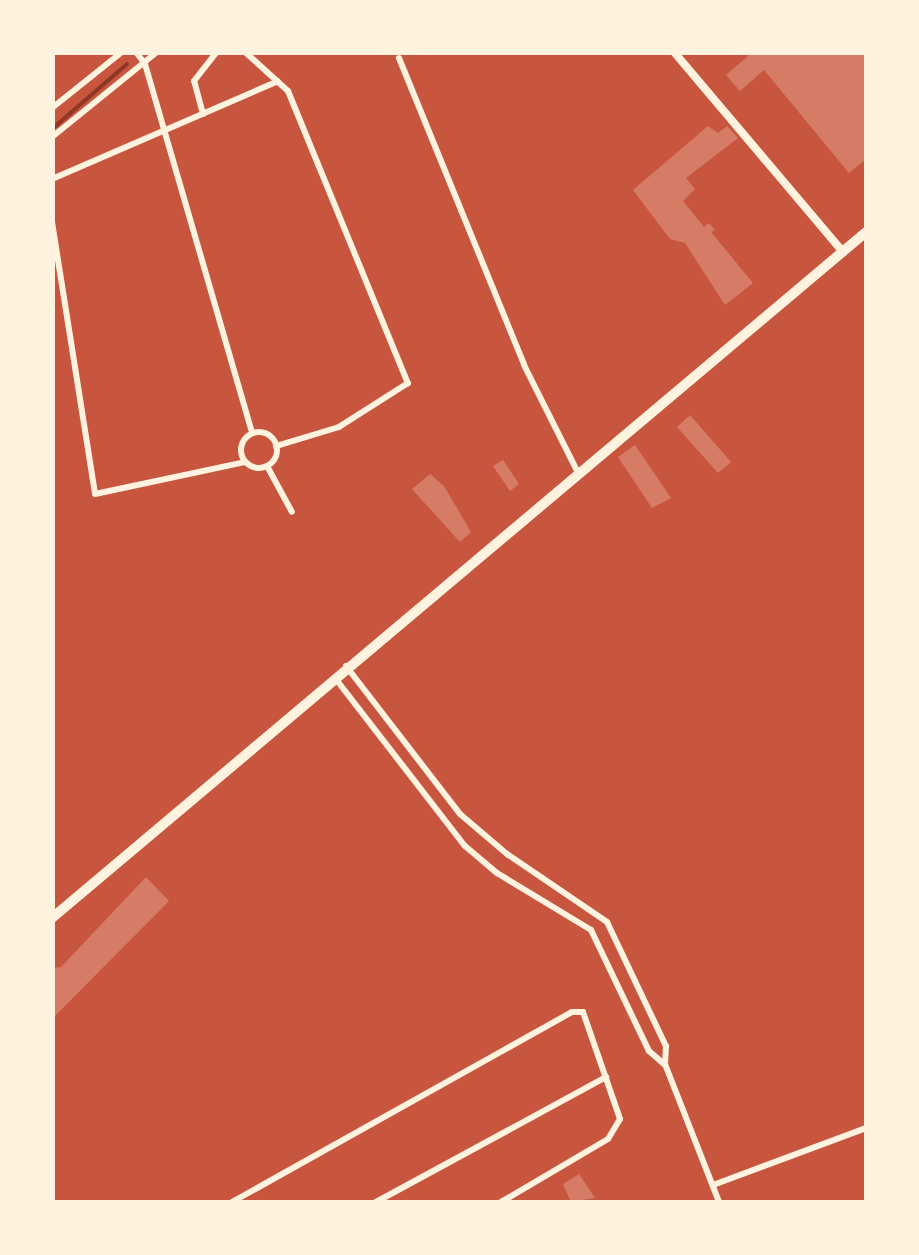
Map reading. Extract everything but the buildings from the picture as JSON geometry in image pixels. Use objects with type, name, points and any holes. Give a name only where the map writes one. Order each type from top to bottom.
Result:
[{"type":"main road","points":[[52,918],[346,666],[866,232]]},
{"type":"street","points":[[52,108],[122,52]]},
{"type":"street","points":[[136,52],[144,64],[252,433]]},
{"type":"street","points":[[52,138],[157,52]]},
{"type":"street","points":[[203,114],[194,81],[217,52]]},
{"type":"street","points":[[245,52],[278,81],[294,104],[408,383],[339,426],[276,446],[267,466]]},
{"type":"street","points":[[674,52],[843,252]]},
{"type":"street","points":[[398,58],[524,366],[578,472]]},
{"type":"street","points":[[52,178],[278,81]]},
{"type":"street","points":[[52,222],[95,494],[245,462],[256,468],[267,466]]},
{"type":"street","points":[[252,433],[267,434],[276,446]]},
{"type":"street","points":[[245,462],[240,448],[252,433]]},
{"type":"street","points":[[267,466],[292,512]]},
{"type":"street","points":[[346,666],[460,814],[508,854],[607,922],[666,1046],[665,1064],[719,1202]]},
{"type":"street","points":[[334,677],[465,846],[497,873],[591,930],[650,1051],[665,1064]]},
{"type":"street","points":[[232,1202],[572,1012],[583,1012],[589,1020],[620,1119],[608,1139],[502,1202]]},
{"type":"street","points":[[376,1202],[606,1076]]},
{"type":"street","points":[[713,1185],[866,1128]]},
{"type":"waterway","points":[[52,129],[127,64]]}]
